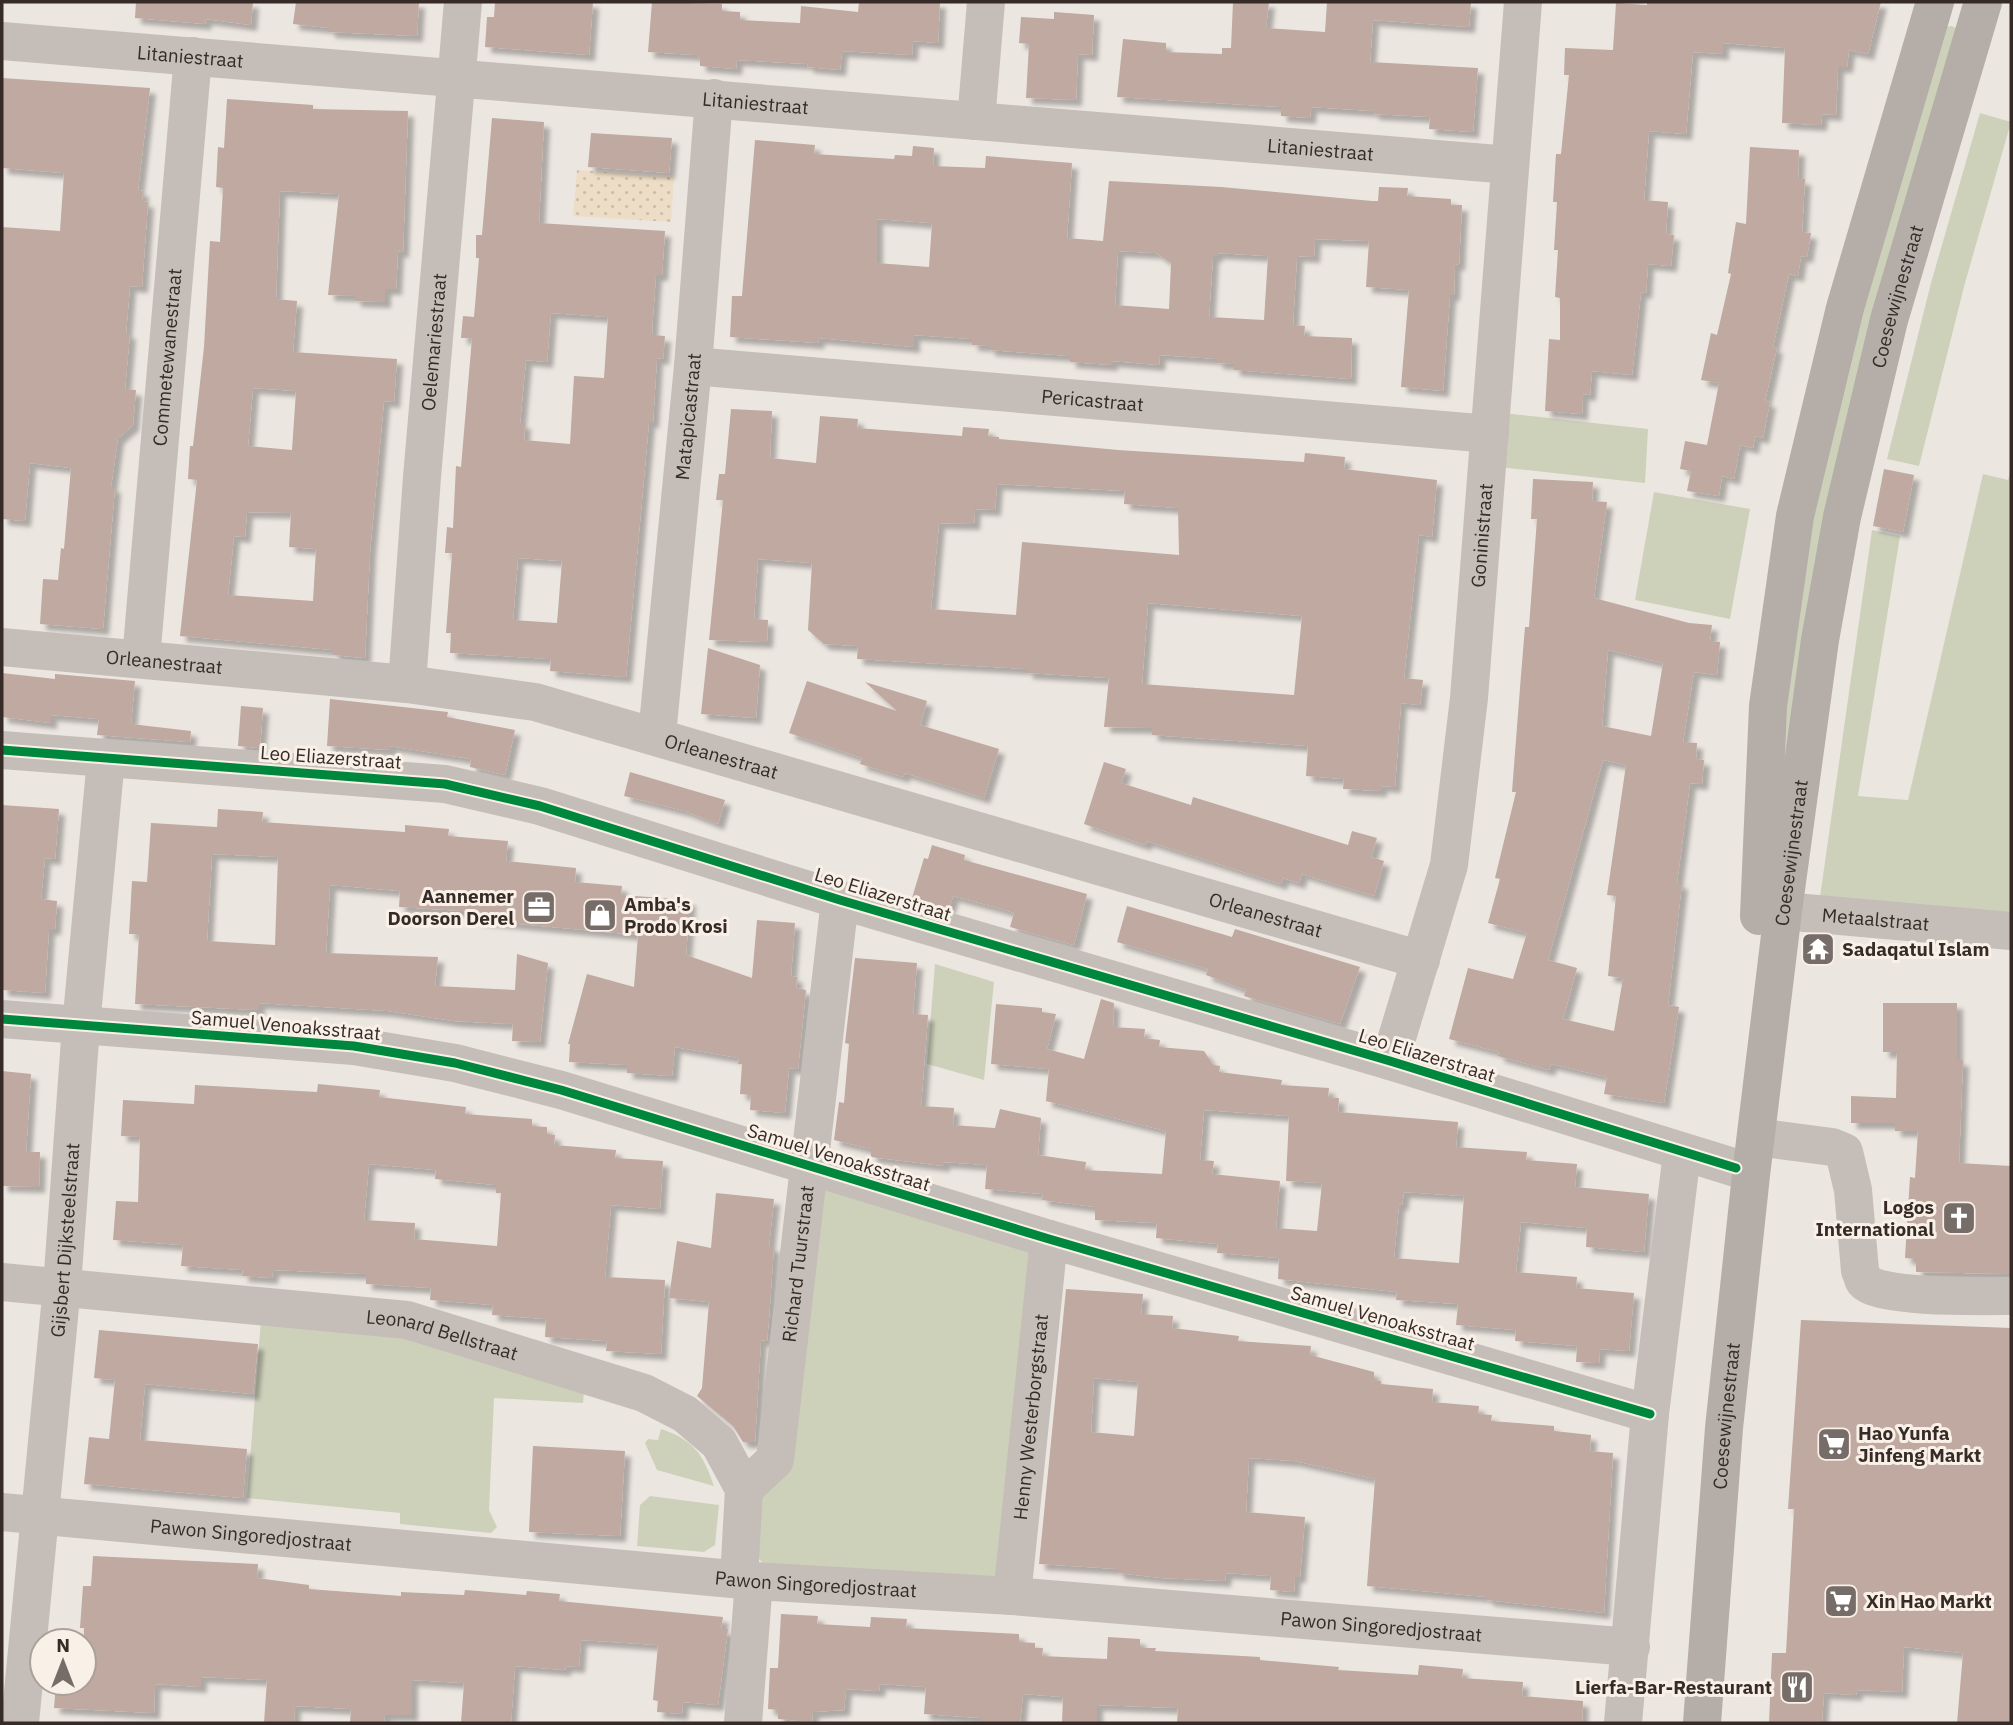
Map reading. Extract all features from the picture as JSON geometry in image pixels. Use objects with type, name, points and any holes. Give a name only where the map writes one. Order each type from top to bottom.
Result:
[{"type":"main road","name":"Coesewijnestraat","points":[[1702,1723],[1746,1152],[1768,706],[1795,516],[1845,308],[1935,2]]},
{"type":"main road","name":"Coesewijnestraat","points":[[1683,1723],[1705,1422],[1783,911],[1821,640],[1842,517],[1889,320],[1983,2]]},
{"type":"street","name":"Oelemariestraat","points":[[407,684],[463,2]]},
{"type":"street","points":[[976,121],[986,2]]},
{"type":"street","name":"Goninistraat","points":[[1390,1061],[1449,865],[1469,698],[1523,2]]},
{"type":"street","name":"Litaniestraat","points":[[2,41],[1510,165]]},
{"type":"street","name":"Commetewanestraat","points":[[141,659],[193,57]]},
{"type":"street","name":"Matapicastraat","points":[[657,735],[693,366],[714,99]]},
{"type":"street","name":"Pericastraat","points":[[693,366],[1490,434]]},
{"type":"street","name":"Orleanestraat","points":[[2,647],[407,684],[535,702],[657,735],[943,822],[1421,960]]},
{"type":"street","name":"Leo Eliazerstraat","points":[[2,750],[445,784],[540,806],[840,900],[1390,1061],[1682,1153],[1832,1147],[1844,1152],[1853,1190],[1860,1271],[1864,1281],[1877,1289],[1953,1297],[2011,1296]]},
{"type":"street","name":"Gijsbert Dijksteelstraat","points":[[20,1723],[20,1513],[62,1286],[81,1026],[106,759]]},
{"type":"street","name":"Richard Tuurstraat","points":[[744,1489],[775,1460],[840,900]]},
{"type":"street","name":"Metaalstraat","points":[[1783,911],[2011,932]]},
{"type":"street","name":"Samuel Venoaksstraat","points":[[2,1019],[354,1046],[455,1063],[561,1090],[1049,1239],[1650,1414]]},
{"type":"street","points":[[1623,1723],[1650,1414],[1682,1153]]},
{"type":"street","name":"Henny Westerborgstraat","points":[[1012,1596],[1049,1239]]},
{"type":"street","name":"Leonard Bellstraat","points":[[2,1282],[407,1320],[644,1392],[685,1414],[719,1443],[744,1489]]},
{"type":"street","points":[[743,1723],[747,1580],[744,1489]]},
{"type":"street","name":"Pawon Singoredjostraat","points":[[20,1513],[747,1580],[1012,1596],[1631,1647]]},
{"type":"green space","points":[[1945,27],[1957,28],[1798,729],[1775,795],[1786,655],[1844,359]]},
{"type":"green space","points":[[1980,113],[2011,122],[1965,283],[1919,466],[1887,459],[1931,283]]},
{"type":"green space","points":[[1503,413],[1648,429],[1645,483],[1499,467]]},
{"type":"green space","points":[[2011,468],[2011,924],[1820,897],[1872,530],[1900,536],[1858,796],[1908,800],[1983,474],[2008,480]]},
{"type":"green space","points":[[1654,492],[1750,509],[1730,619],[1635,600]]},
{"type":"green space","points":[[935,964],[994,982],[984,1080],[927,1064]]},
{"type":"green space","points":[[814,1185],[1030,1244],[1003,1580],[765,1565],[759,1559],[753,1494]]},
{"type":"green space","points":[[261,1320],[423,1340],[584,1391],[583,1403],[494,1398],[489,1510],[497,1527],[491,1533],[400,1524],[400,1513],[247,1498]]},
{"type":"green space","points":[[661,1429],[682,1438],[696,1450],[706,1465],[714,1486],[657,1470],[645,1443],[648,1439],[658,1440]]},
{"type":"green space","points":[[650,1496],[719,1505],[715,1545],[704,1552],[637,1546],[640,1505]]},
{"type":"sand","points":[[577,170],[674,177],[671,222],[573,216]]},
{"type":"building","points":[[136,2],[253,2],[251,25],[206,19],[205,24],[135,18]]},
{"type":"building","points":[[296,2],[419,2],[417,36],[329,32],[329,28],[293,24]]},
{"type":"building","points":[[495,2],[593,2],[589,55],[485,47],[487,17],[494,17]]},
{"type":"building","points":[[652,2],[722,4],[722,11],[740,12],[740,20],[800,23],[801,6],[858,12],[859,2],[940,2],[938,43],[913,41],[912,55],[842,51],[840,70],[807,67],[808,64],[737,60],[736,69],[700,66],[700,59],[696,55],[648,52]]},
{"type":"building","points":[[1233,2],[1269,2],[1266,28],[1325,32],[1327,2],[1471,2],[1469,27],[1373,20],[1370,62],[1478,68],[1473,132],[1429,129],[1430,117],[1373,114],[1373,111],[1311,107],[1310,118],[1281,116],[1281,107],[1117,97],[1123,39],[1166,43],[1166,52],[1222,54],[1222,48],[1231,48]]},
{"type":"building","points":[[1647,2],[1881,2],[1868,54],[1849,50],[1847,67],[1838,67],[1836,115],[1822,114],[1821,125],[1782,123],[1785,48],[1723,43],[1723,54],[1693,52],[1686,134],[1649,131],[1644,200],[1668,202],[1666,234],[1674,235],[1671,266],[1648,264],[1646,293],[1641,292],[1632,375],[1592,371],[1590,395],[1583,394],[1582,414],[1545,411],[1549,339],[1560,340],[1560,298],[1555,297],[1557,202],[1553,202],[1556,154],[1561,154],[1569,75],[1564,75],[1565,48],[1613,50],[1616,3],[1647,5]]},
{"type":"building","points":[[1054,12],[1094,15],[1092,55],[1078,54],[1076,100],[1026,98],[1029,44],[1019,43],[1021,17],[1054,19]]},
{"type":"building","points":[[2,78],[150,88],[138,190],[143,191],[142,201],[148,202],[142,287],[130,286],[126,333],[130,333],[125,389],[136,390],[133,425],[118,438],[111,487],[115,487],[103,629],[40,624],[43,579],[58,580],[61,548],[64,549],[71,468],[30,463],[25,521],[2,519],[2,227],[60,231],[64,173],[2,168]]},
{"type":"building","points":[[227,99],[313,105],[313,109],[408,111],[403,252],[398,251],[396,289],[385,289],[385,302],[355,301],[355,296],[328,295],[339,194],[280,191],[276,299],[297,301],[293,352],[397,359],[394,402],[384,401],[370,552],[365,658],[333,655],[333,650],[180,636],[197,480],[188,479],[190,446],[193,446],[204,347],[210,241],[220,242],[223,188],[216,187],[218,147],[224,148]],"holes":[[[253,388],[296,391],[292,450],[248,446]],[[247,512],[291,513],[289,547],[316,549],[313,601],[228,595],[234,536],[245,537]]]},
{"type":"building","points":[[492,118],[544,122],[539,223],[665,231],[662,275],[656,275],[652,330],[653,335],[665,336],[663,359],[657,358],[653,422],[649,422],[626,677],[550,671],[551,659],[450,653],[451,633],[446,633],[452,553],[445,553],[447,527],[453,528],[456,466],[461,467],[472,338],[461,338],[463,316],[474,317],[479,258],[476,258],[476,235],[482,235]],"holes":[[[551,313],[608,317],[604,378],[574,376],[570,444],[524,440],[525,423],[520,423],[526,360],[547,362]],[[518,558],[562,561],[557,623],[513,620]]]},
{"type":"building","points":[[591,133],[672,138],[669,173],[588,167]]},
{"type":"building","points":[[755,140],[815,145],[814,154],[894,159],[895,155],[912,156],[913,146],[934,148],[933,166],[985,168],[986,156],[1072,163],[1067,238],[1103,241],[1109,181],[1221,187],[1372,201],[1378,201],[1379,187],[1408,188],[1407,196],[1451,199],[1451,205],[1462,205],[1459,265],[1455,264],[1454,295],[1450,295],[1443,391],[1401,387],[1409,290],[1366,287],[1369,241],[1315,239],[1314,257],[1297,256],[1293,325],[1305,326],[1304,336],[1352,338],[1351,379],[1234,370],[1234,364],[1217,363],[1217,359],[1160,355],[1159,365],[1112,361],[1112,365],[1070,362],[1070,356],[989,350],[989,346],[972,345],[972,339],[914,335],[914,347],[819,338],[818,343],[730,337],[732,296],[742,296]],"holes":[[[877,219],[932,223],[929,267],[877,263]],[[1118,251],[1156,253],[1171,263],[1169,309],[1115,305]],[[1217,253],[1268,256],[1264,320],[1209,317],[1213,256],[1217,256]]]},
{"type":"building","points":[[1750,147],[1799,150],[1798,179],[1805,179],[1802,232],[1811,233],[1807,257],[1801,256],[1798,276],[1789,274],[1773,347],[1777,348],[1765,401],[1770,402],[1763,438],[1755,436],[1753,448],[1740,445],[1734,479],[1722,476],[1719,496],[1687,491],[1691,471],[1680,469],[1685,441],[1707,445],[1719,383],[1701,380],[1711,333],[1717,335],[1731,274],[1728,273],[1736,222],[1746,224]]},
{"type":"building","points":[[731,409],[772,411],[770,458],[816,463],[820,416],[858,419],[857,428],[962,436],[963,427],[989,429],[988,436],[999,439],[1118,450],[1304,462],[1305,453],[1345,457],[1344,469],[1437,480],[1432,537],[1419,535],[1404,678],[1423,680],[1420,705],[1401,703],[1395,787],[1381,786],[1381,791],[1343,789],[1344,779],[1306,776],[1308,746],[1152,735],[1152,728],[1104,727],[1109,678],[1027,673],[1027,669],[857,659],[858,646],[824,644],[808,630],[812,563],[758,559],[754,619],[768,620],[767,642],[709,640],[723,500],[716,500],[719,474],[725,474]],"holes":[[[997,484],[1125,491],[1124,504],[1178,508],[1179,555],[1022,542],[1016,615],[931,609],[939,523],[974,524],[975,509],[995,510]],[[1148,603],[1302,616],[1294,695],[1142,684]]]},
{"type":"building","points":[[1884,469],[1914,475],[1903,532],[1873,526]]},
{"type":"building","points":[[1533,479],[1593,482],[1592,501],[1607,502],[1594,598],[1689,623],[1712,625],[1710,641],[1720,642],[1717,675],[1694,672],[1683,742],[1697,743],[1696,759],[1704,760],[1702,784],[1690,783],[1677,883],[1682,883],[1668,1005],[1679,1007],[1664,1103],[1604,1094],[1607,1077],[1551,1064],[1549,1070],[1498,1056],[1499,1052],[1449,1039],[1468,968],[1513,979],[1527,933],[1488,923],[1500,879],[1495,878],[1516,792],[1512,792],[1525,627],[1529,627],[1537,519],[1531,519]],"holes":[[[1608,650],[1663,663],[1651,736],[1602,726]],[[1603,760],[1626,765],[1607,895],[1616,896],[1608,976],[1623,978],[1614,1031],[1563,1019],[1577,968],[1548,960]]]},
{"type":"building","points":[[708,648],[760,665],[756,718],[701,714]]},
{"type":"building","points":[[2,673],[55,679],[55,674],[135,681],[131,724],[191,731],[190,742],[97,735],[99,719],[51,715],[51,723],[2,717]]},
{"type":"building","points":[[807,681],[897,711],[865,682],[927,701],[920,725],[999,749],[984,798],[905,773],[903,777],[860,764],[862,758],[789,733]]},
{"type":"building","points":[[330,699],[448,712],[447,717],[515,730],[505,775],[470,767],[471,759],[390,746],[390,750],[327,746]]},
{"type":"building","points":[[241,706],[263,708],[260,748],[238,746]]},
{"type":"building","points":[[1104,762],[1126,769],[1121,783],[1191,805],[1193,797],[1348,845],[1352,831],[1377,838],[1371,857],[1384,861],[1374,896],[1302,874],[1299,883],[1283,878],[1281,884],[1147,841],[1145,845],[1084,824]]},
{"type":"building","points":[[630,772],[725,800],[718,824],[685,811],[624,796]]},
{"type":"building","points":[[2,805],[59,809],[55,859],[45,858],[41,899],[57,901],[55,929],[49,929],[45,993],[2,990]]},
{"type":"building","points":[[218,809],[263,812],[262,822],[405,832],[405,825],[449,829],[448,836],[508,841],[506,861],[576,868],[575,882],[622,886],[621,895],[690,900],[686,955],[752,978],[757,920],[795,923],[791,976],[797,977],[796,988],[806,990],[798,1069],[789,1068],[785,1113],[750,1110],[751,1095],[740,1094],[742,1064],[738,1064],[739,1058],[675,1047],[672,1076],[627,1073],[627,1065],[569,1062],[568,1044],[587,974],[634,987],[638,935],[476,920],[479,912],[399,907],[400,891],[330,885],[326,953],[438,957],[435,986],[515,990],[517,954],[548,963],[540,1042],[512,1041],[513,1024],[454,1021],[388,1011],[259,1003],[259,1010],[135,1004],[139,934],[129,934],[132,881],[147,882],[151,823],[217,827]],"holes":[[[212,854],[278,857],[275,945],[207,941]]]},
{"type":"building","points":[[932,845],[965,855],[964,860],[1087,894],[1074,945],[1010,927],[1014,913],[1002,909],[953,896],[949,909],[912,898],[924,858],[928,859]]},
{"type":"building","points":[[1127,906],[1232,937],[1235,929],[1360,967],[1340,1024],[1244,996],[1246,990],[1206,975],[1208,969],[1117,942]]},
{"type":"building","points":[[855,958],[917,963],[913,1014],[928,1015],[921,1106],[954,1108],[953,1125],[995,1128],[1000,1109],[1041,1118],[1038,1155],[1086,1162],[1085,1170],[1162,1174],[1166,1131],[1046,1101],[1049,1069],[991,1064],[996,1004],[1042,1008],[1042,1012],[1056,1014],[1047,1049],[1084,1059],[1101,999],[1114,1003],[1113,1027],[1145,1029],[1144,1038],[1160,1040],[1159,1047],[1204,1051],[1213,1065],[1220,1066],[1219,1072],[1282,1080],[1281,1085],[1329,1088],[1328,1097],[1339,1098],[1338,1112],[1458,1122],[1456,1147],[1527,1152],[1526,1160],[1577,1164],[1575,1187],[1649,1194],[1644,1252],[1586,1247],[1587,1228],[1521,1222],[1516,1272],[1577,1277],[1576,1288],[1634,1293],[1629,1351],[1600,1349],[1599,1363],[1576,1362],[1577,1346],[1515,1341],[1516,1330],[1456,1325],[1458,1304],[1396,1300],[1397,1292],[1278,1279],[1279,1258],[1217,1253],[1218,1244],[1156,1238],[1157,1223],[1095,1220],[1095,1207],[1042,1200],[1043,1194],[985,1189],[987,1165],[944,1162],[944,1166],[871,1157],[871,1149],[834,1140],[839,1102],[844,1103],[849,1044],[845,1043]],"holes":[[[1204,1110],[1289,1116],[1286,1181],[1322,1183],[1317,1231],[1276,1228],[1280,1181],[1212,1174],[1214,1161],[1200,1160]],[[1404,1192],[1464,1196],[1459,1263],[1394,1258],[1399,1204],[1402,1205]]]},
{"type":"building","points":[[1883,1003],[1957,1003],[1957,1060],[1963,1060],[1959,1163],[2011,1166],[2011,1274],[1916,1272],[1916,1259],[1905,1258],[1910,1177],[1915,1178],[1918,1131],[1895,1131],[1895,1123],[1851,1123],[1851,1096],[1896,1098],[1897,1052],[1883,1052]]},
{"type":"building","points":[[2,1071],[31,1074],[26,1152],[40,1152],[39,1187],[2,1186]]},
{"type":"building","points":[[318,1084],[380,1090],[379,1097],[466,1107],[465,1114],[532,1119],[532,1126],[547,1127],[547,1134],[555,1135],[554,1145],[616,1150],[615,1158],[663,1161],[660,1209],[611,1205],[605,1277],[665,1280],[661,1354],[606,1351],[607,1341],[545,1337],[546,1319],[492,1315],[493,1305],[430,1300],[431,1288],[366,1284],[366,1274],[273,1270],[272,1278],[242,1276],[243,1270],[181,1266],[183,1245],[113,1240],[116,1201],[138,1202],[140,1137],[121,1136],[123,1100],[194,1104],[195,1085],[317,1092]],"holes":[[[369,1164],[436,1170],[435,1179],[496,1185],[496,1193],[501,1193],[497,1246],[414,1239],[415,1223],[364,1220]]]},
{"type":"building","points":[[716,1193],[774,1199],[769,1246],[774,1246],[769,1318],[767,1341],[761,1340],[755,1442],[743,1442],[733,1426],[697,1396],[702,1388],[709,1302],[669,1298],[677,1241],[711,1248]]},
{"type":"building","points":[[1066,1289],[1143,1294],[1141,1314],[1173,1316],[1172,1328],[1239,1336],[1238,1341],[1311,1346],[1310,1355],[1374,1372],[1374,1380],[1381,1381],[1381,1384],[1433,1389],[1432,1402],[1479,1406],[1478,1414],[1492,1415],[1491,1421],[1554,1426],[1554,1431],[1591,1435],[1590,1451],[1613,1453],[1604,1613],[1487,1600],[1487,1597],[1367,1586],[1375,1479],[1295,1461],[1249,1458],[1246,1512],[1305,1517],[1300,1577],[1295,1577],[1294,1592],[1270,1590],[1271,1576],[1226,1573],[1225,1581],[1162,1578],[1118,1573],[1118,1569],[1039,1564]],"holes":[[[1094,1378],[1138,1382],[1134,1436],[1091,1432]]]},
{"type":"building","points":[[1801,1320],[2011,1328],[2011,1723],[1957,1723],[1963,1653],[1904,1647],[1902,1692],[1857,1690],[1856,1695],[1824,1693],[1822,1721],[1769,1723],[1772,1653],[1786,1653],[1794,1509],[1788,1509]]},
{"type":"building","points":[[99,1330],[258,1344],[253,1394],[145,1384],[140,1440],[247,1449],[243,1498],[84,1484],[89,1437],[109,1439],[115,1380],[94,1378]]},
{"type":"building","points":[[533,1446],[625,1451],[620,1536],[529,1532]]},
{"type":"building","points":[[93,1556],[258,1564],[257,1578],[309,1585],[309,1589],[401,1596],[401,1592],[464,1595],[465,1590],[526,1595],[527,1591],[560,1594],[559,1601],[723,1617],[721,1629],[728,1629],[718,1705],[683,1702],[682,1714],[657,1712],[658,1701],[653,1700],[658,1645],[581,1640],[579,1667],[566,1666],[565,1670],[515,1666],[511,1723],[461,1723],[464,1683],[412,1680],[412,1715],[385,1715],[384,1723],[350,1723],[351,1709],[295,1706],[294,1723],[264,1723],[267,1680],[201,1677],[201,1687],[155,1684],[154,1713],[54,1708],[55,1697],[98,1697],[98,1627],[80,1627],[83,1586],[91,1586]]},
{"type":"building","points":[[781,1614],[818,1616],[817,1624],[870,1627],[871,1617],[907,1619],[906,1628],[1019,1634],[1019,1642],[1035,1643],[1035,1648],[1043,1648],[1042,1656],[1107,1659],[1108,1637],[1140,1639],[1140,1648],[1156,1648],[1155,1651],[1260,1657],[1260,1660],[1339,1667],[1338,1670],[1418,1675],[1419,1665],[1463,1669],[1462,1678],[1523,1682],[1522,1696],[1583,1701],[1582,1723],[1177,1723],[1178,1708],[1097,1705],[1097,1723],[1062,1723],[1063,1697],[1023,1694],[1020,1723],[981,1723],[981,1718],[924,1714],[926,1687],[880,1684],[879,1691],[846,1689],[844,1710],[813,1712],[812,1722],[778,1719],[778,1710],[768,1709],[770,1668],[778,1668]]},
{"type":"cycle path","points":[[2,750],[445,784],[540,806],[840,900],[1390,1061],[1736,1168]]},
{"type":"cycle path","points":[[2,1019],[354,1046],[455,1063],[561,1090],[1049,1239],[1650,1414]]},
{"type":"place","name":"Aannemer Doorson Derel","points":[[539,907]]},
{"type":"place","name":"Amba's Prodo Krosi","points":[[600,915]]},
{"type":"place","name":"Sadaqatul Islam","points":[[1818,949]]},
{"type":"place","name":"Logos International","points":[[1959,1218]]},
{"type":"place","name":"Hao Yunfa Jinfeng Markt","points":[[1834,1444]]},
{"type":"place","name":"Xin Hao Markt","points":[[1841,1601]]},
{"type":"place","name":"Lierfa-Bar-Restaurant","points":[[1797,1687]]}]
